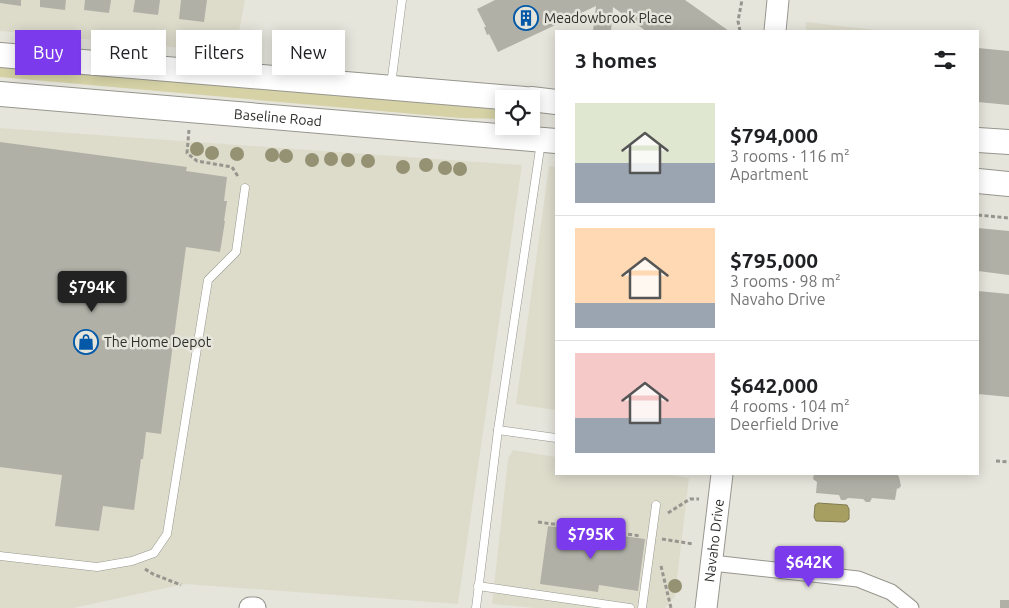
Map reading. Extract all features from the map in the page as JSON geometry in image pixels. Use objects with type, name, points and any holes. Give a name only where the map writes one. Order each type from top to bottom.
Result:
[{"type":"main road","points":[[0,55],[495,96]]},
{"type":"main road","name":"Baseline Road","points":[[0,94],[549,141]]},
{"type":"main road","points":[[540,100],[555,102]]},
{"type":"main road","points":[[979,140],[1009,142]]},
{"type":"main road","points":[[979,181],[1009,184]]},
{"type":"street","points":[[775,30],[778,0]]},
{"type":"street","name":"Navaho Drive","points":[[707,599],[722,475]]},
{"type":"street","points":[[712,563],[858,579],[891,592],[910,608]]},
{"type":"street","points":[[693,608],[707,599]]},
{"type":"street","points":[[250,608],[255,608]]},
{"type":"lane","points":[[391,87],[402,0]]},
{"type":"lane","points":[[476,608],[498,430],[549,141]]},
{"type":"lane","points":[[0,556],[97,567],[132,561],[154,553],[167,534],[208,280],[236,252],[245,188]]},
{"type":"lane","points":[[498,430],[555,438]]},
{"type":"lane","points":[[642,608],[656,509]]},
{"type":"lane","points":[[478,586],[630,608]]},
{"type":"path","points":[[740,30],[738,21],[742,0]]},
{"type":"path","points":[[189,129],[187,153],[197,161],[232,167],[245,188]]},
{"type":"path","points":[[979,215],[1009,218]]},
{"type":"path","points":[[996,460],[1009,462]]},
{"type":"path","points":[[656,509],[668,513],[690,500],[699,499]]},
{"type":"path","points":[[538,522],[652,538]]},
{"type":"path","points":[[659,546],[659,539],[693,544]]},
{"type":"path","points":[[132,561],[153,574],[181,585]]},
{"type":"path","points":[[660,563],[671,608]]},
{"type":"shaded area","points":[[0,0],[245,0],[239,30],[176,30],[176,47],[166,47],[166,30],[91,30],[91,40],[81,39],[81,30],[15,30],[15,32],[0,31]]},
{"type":"shaded area","points":[[806,22],[875,30],[806,30]]},
{"type":"shaded area","points":[[0,65],[15,66],[15,75],[81,75],[81,72],[91,73],[91,75],[112,75],[495,109],[495,119],[460,118],[0,77]]},
{"type":"shaded area","points":[[0,128],[522,165],[458,604],[185,584],[73,608],[0,608]]},
{"type":"shaded area","points":[[549,166],[555,167],[555,410],[516,404]]},
{"type":"shaded area","points":[[513,450],[555,457],[555,475],[671,475],[689,478],[675,596],[665,608],[535,608],[492,604],[508,459]]},
{"type":"shaded area","points":[[818,503],[847,505],[849,519],[845,522],[816,521],[814,517],[815,505]]},
{"type":"building","points":[[0,0],[21,0],[21,6],[0,3]]},
{"type":"building","points":[[40,0],[66,0],[65,10],[40,7]]},
{"type":"building","points":[[85,0],[111,0],[109,13],[84,10]]},
{"type":"building","points":[[135,0],[160,0],[158,15],[133,12]]},
{"type":"building","points":[[181,0],[207,0],[204,22],[179,19]]},
{"type":"building","name":"Meadowbrook Place","points":[[495,0],[685,0],[728,30],[645,30],[613,7],[611,30],[593,30],[596,6],[498,52],[489,34],[487,35],[484,27],[486,27],[477,9]]},
{"type":"building","points":[[979,48],[1009,51],[1009,105],[979,102]]},
{"type":"building","name":"The Home Depot","points":[[0,142],[187,167],[186,171],[227,177],[224,201],[227,201],[220,252],[186,247],[161,434],[146,432],[134,510],[103,506],[99,531],[55,526],[62,475],[0,467]]},
{"type":"building","points":[[979,228],[1009,231],[1009,275],[979,271]]},
{"type":"building","points":[[979,291],[1009,294],[1009,397],[979,394]]},
{"type":"building","points":[[814,475],[898,475],[901,486],[897,488],[895,500],[872,498],[870,502],[866,502],[863,499],[848,498],[841,500],[839,495],[816,493],[817,482],[813,479]]},
{"type":"building","points":[[548,526],[645,539],[638,591],[599,585],[598,592],[540,584]]},
{"type":"building","points":[[1000,600],[1009,600],[1009,608],[1000,608]]},
{"type":"place","name":"Meadowbrook Place","points":[[526,18]]},
{"type":"place","name":"The Home Depot","points":[[86,342]]}]
